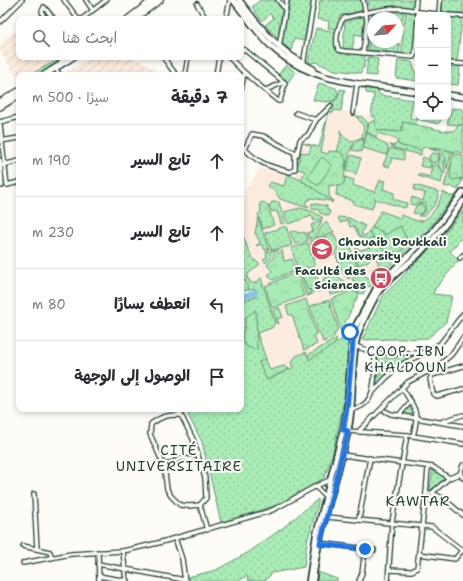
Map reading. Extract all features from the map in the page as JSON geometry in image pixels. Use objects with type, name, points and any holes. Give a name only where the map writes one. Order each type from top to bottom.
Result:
[{"type":"highway","points":[[137,16],[153,0]]},
{"type":"highway","points":[[138,16],[160,0]]},
{"type":"highway","points":[[58,71],[69,60]]},
{"type":"highway","points":[[58,71],[74,60]]},
{"type":"highway","points":[[0,102],[16,93]]},
{"type":"highway","points":[[0,107],[16,97]]},
{"type":"main road","points":[[233,0],[278,49],[302,66],[331,79],[357,84],[415,90]]},
{"type":"main road","points":[[239,0],[261,32]]},
{"type":"main road","points":[[302,66],[328,76],[415,90]]},
{"type":"main road","points":[[451,94],[463,96]]},
{"type":"main road","points":[[309,581],[313,550],[330,480],[348,429],[351,332],[378,285],[430,235],[463,192]]},
{"type":"main road","points":[[313,581],[320,544],[352,408],[355,346],[361,327],[382,288],[422,251],[445,225],[463,201]]},
{"type":"street","points":[[0,22],[22,0]]},
{"type":"street","points":[[64,0],[76,16]]},
{"type":"street","points":[[86,0],[92,9]]},
{"type":"street","points":[[85,16],[92,9],[106,0]]},
{"type":"street","points":[[227,16],[230,0]]},
{"type":"street","points":[[278,0],[286,10]]},
{"type":"street","points":[[278,49],[287,0]]},
{"type":"street","points":[[302,66],[314,0]]},
{"type":"street","points":[[363,0],[366,13],[363,53]]},
{"type":"street","points":[[416,0],[417,12],[387,10],[366,13],[342,20],[339,27],[337,46],[339,50],[413,57],[416,48]]},
{"type":"street","points":[[439,12],[440,0]]},
{"type":"street","points":[[197,4],[204,16]]},
{"type":"street","points":[[42,16],[42,9],[45,7],[52,16]]},
{"type":"street","points":[[451,15],[463,16]]},
{"type":"street","points":[[244,50],[284,82],[286,85],[280,101],[278,101],[244,74]]},
{"type":"street","points":[[58,71],[62,60]]},
{"type":"street","points":[[165,60],[174,72]]},
{"type":"street","points":[[186,72],[188,60]]},
{"type":"street","points":[[216,72],[218,60]]},
{"type":"street","points":[[232,60],[242,72]]},
{"type":"street","points":[[451,63],[463,64]]},
{"type":"street","points":[[266,90],[284,82]]},
{"type":"street","points":[[353,113],[357,84]]},
{"type":"street","points":[[297,155],[294,151],[254,134],[250,136],[245,149],[256,160],[264,165],[290,172],[295,169],[300,140],[308,135],[316,120],[331,106]]},
{"type":"street","points":[[296,113],[316,120]]},
{"type":"street","points":[[0,122],[16,117]]},
{"type":"street","points":[[0,125],[3,165],[8,185]]},
{"type":"street","points":[[1,141],[16,138]]},
{"type":"street","points":[[0,160],[3,165],[1,187],[16,183]]},
{"type":"street","points":[[3,165],[16,162]]},
{"type":"street","points":[[352,408],[363,404],[391,373],[440,344],[463,314]]},
{"type":"street","points":[[359,431],[408,382],[438,366],[446,359],[463,338]]},
{"type":"street","points":[[355,346],[375,353],[426,353]]},
{"type":"street","points":[[374,391],[375,353]]},
{"type":"street","points":[[410,353],[412,360]]},
{"type":"street","points":[[463,366],[432,374],[430,379],[433,394],[437,396],[463,389]]},
{"type":"street","points":[[402,388],[411,401],[418,419],[413,436]]},
{"type":"street","points":[[399,415],[411,401]]},
{"type":"street","points":[[385,411],[418,419],[463,426]]},
{"type":"street","points":[[179,412],[193,439],[207,489],[206,498],[200,505],[189,506],[175,501],[167,489],[164,466],[150,434],[151,424],[164,415],[180,415]]},
{"type":"street","points":[[442,422],[463,415]]},
{"type":"street","points":[[348,429],[407,435],[463,444]]},
{"type":"street","points":[[388,580],[392,522],[407,435]]},
{"type":"street","points":[[342,454],[436,468],[449,478]]},
{"type":"street","points":[[164,466],[182,458],[199,461]]},
{"type":"street","points":[[359,519],[370,458]]},
{"type":"street","points":[[460,474],[463,465]]},
{"type":"street","points":[[389,570],[416,570],[420,554],[421,525],[428,468]]},
{"type":"street","points":[[460,474],[463,478]]},
{"type":"street","points":[[432,493],[449,478],[460,474]]},
{"type":"street","points":[[23,563],[98,552],[123,551],[207,530],[270,511],[315,486],[330,480]]},
{"type":"street","points":[[315,486],[326,496]]},
{"type":"street","points":[[426,493],[432,493],[463,515]]},
{"type":"street","points":[[34,494],[37,549]]},
{"type":"street","points":[[200,505],[207,530]]},
{"type":"street","points":[[327,517],[392,522],[435,528],[463,550],[455,559],[420,554]]},
{"type":"street","points":[[98,564],[185,581],[182,559],[175,538]]},
{"type":"street","points":[[320,544],[374,550]]},
{"type":"street","points":[[23,546],[50,552],[52,558]]},
{"type":"street","points":[[359,581],[362,573],[365,549]]},
{"type":"street","points":[[99,576],[127,581],[123,551]]},
{"type":"street","points":[[98,552],[99,581]]},
{"type":"shaded area","points":[[16,31],[16,60],[58,60],[35,72],[16,72],[16,76],[0,51],[0,44],[3,42],[2,40]]},
{"type":"shaded area","points":[[86,60],[137,60],[152,67],[156,72],[68,72]]},
{"type":"shaded area","name":"Chouaib Doukkali University","points":[[452,108],[463,109],[463,178],[452,180],[445,199],[411,242],[371,274],[350,311],[334,345],[306,362],[267,380],[257,358],[255,289],[244,291],[245,191],[260,168],[295,176],[302,144],[320,148],[330,109],[375,116],[445,131],[448,120],[451,120]]},
{"type":"green space","points":[[260,0],[275,0],[282,10],[278,38],[265,25],[274,18],[270,14],[262,21],[252,7]]},
{"type":"green space","points":[[290,0],[312,0],[304,41],[294,39],[291,51],[282,42]]},
{"type":"green space","points":[[320,0],[361,0],[363,10],[340,16],[338,29],[328,28],[329,21],[317,19]]},
{"type":"green space","points":[[367,0],[415,0],[413,8],[393,6],[371,10]]},
{"type":"green space","points":[[443,0],[463,0],[463,13],[444,12],[442,9]]},
{"type":"green space","points":[[406,11],[415,12],[415,38],[413,55],[402,55]]},
{"type":"green space","points":[[365,16],[364,36],[355,34],[352,50],[343,48],[345,22]]},
{"type":"green space","points":[[451,17],[461,18],[462,20],[457,62],[451,61]]},
{"type":"green space","points":[[316,28],[337,32],[335,48],[339,53],[365,55],[364,68],[362,68],[361,73],[335,70],[315,62],[309,64],[308,61]]},
{"type":"green space","points":[[368,48],[400,48],[399,54],[368,50]]},
{"type":"green space","points":[[368,57],[378,59],[376,76],[366,75]]},
{"type":"green space","points":[[58,60],[56,66],[44,72],[35,72]]},
{"type":"green space","points":[[398,60],[412,62],[415,72],[415,81],[396,78]]},
{"type":"green space","points":[[286,65],[295,72],[288,82],[278,75]]},
{"type":"green space","points":[[451,65],[460,66],[458,85],[451,84]]},
{"type":"green space","points":[[319,83],[336,88],[338,93],[335,100],[326,102],[313,100]]},
{"type":"green space","points":[[366,88],[377,89],[380,95],[413,100],[410,118],[417,120],[416,125],[403,122],[401,132],[375,130],[375,116],[371,116],[374,94],[366,93]]},
{"type":"green space","points":[[340,89],[345,90],[341,111],[334,110],[333,113],[329,112],[330,103],[337,99]]},
{"type":"green space","points":[[452,108],[463,109],[463,125],[447,124],[448,120],[451,120]]},
{"type":"green space","points":[[329,109],[321,152],[328,154],[329,151],[341,152],[346,160],[344,183],[340,186],[329,185],[329,195],[332,201],[301,180],[305,171],[297,169],[301,152],[309,154],[311,146],[303,143],[319,147]]},
{"type":"green space","points":[[356,116],[362,117],[368,123],[365,140],[362,136],[364,129]]},
{"type":"green space","points":[[375,120],[376,130],[401,132],[403,122],[445,131],[455,131],[458,125],[463,125],[463,153],[428,147],[436,151],[425,147],[420,150],[400,145],[397,143],[398,140],[378,133],[376,137],[367,132],[369,123]]},
{"type":"green space","points":[[421,120],[441,120],[438,124]]},
{"type":"green space","points":[[340,130],[343,136],[348,140],[354,140],[361,137],[364,139],[355,142],[350,150],[346,169],[346,160],[337,152],[341,137]]},
{"type":"green space","points":[[367,133],[388,146],[387,155],[363,148]]},
{"type":"green space","points":[[359,140],[364,140],[361,152],[352,150],[354,143]]},
{"type":"green space","points":[[397,143],[399,145],[421,149],[421,155],[394,148],[390,145],[393,146]]},
{"type":"green space","points":[[425,146],[454,152],[451,155],[447,169],[445,157],[442,152]]},
{"type":"green space","points":[[390,148],[404,152],[404,160],[392,158],[389,167],[383,165]]},
{"type":"green space","points":[[438,152],[444,159],[445,174],[438,164],[440,158]]},
{"type":"green space","points":[[432,153],[436,153],[438,154],[438,162],[432,163],[429,160],[429,156]]},
{"type":"green space","points":[[454,154],[463,155],[463,178],[452,180],[450,177],[452,157]]},
{"type":"green space","points":[[351,155],[361,158],[356,174],[346,171]]},
{"type":"green space","points":[[322,157],[332,165],[318,186],[307,177]]},
{"type":"green space","points":[[423,157],[428,159],[431,164],[430,168],[420,166]]},
{"type":"green space","points":[[452,160],[452,170],[460,180],[463,178],[458,190],[450,186],[444,186]]},
{"type":"green space","points":[[432,165],[437,165],[443,174],[441,183],[418,176],[419,174],[430,177]]},
{"type":"green space","points":[[287,174],[301,180],[333,201],[332,203],[330,201],[310,198],[305,204],[309,206],[308,208],[280,199],[274,190],[267,186],[270,182],[284,186]]},
{"type":"green space","points":[[345,177],[354,180],[353,184],[355,186],[375,192],[380,180],[385,181],[383,189],[394,193],[393,199],[407,203],[406,207],[404,208],[375,199],[372,209],[353,204],[353,201],[336,195],[337,186],[344,183]]},
{"type":"green space","points":[[415,185],[439,192],[436,203],[425,216],[418,216],[425,212],[425,204],[410,204],[412,197],[423,201],[425,193],[414,190]]},
{"type":"green space","points":[[443,192],[450,196],[454,196],[429,228],[400,256],[397,254],[409,243],[400,226],[385,236],[383,232],[372,227],[381,211],[400,218],[401,215],[417,221],[424,220],[435,210]]},
{"type":"green space","points":[[264,202],[268,206],[274,225],[263,229],[258,214],[261,212],[260,203]]},
{"type":"green space","points":[[272,202],[279,202],[285,223],[281,224],[277,211],[272,212],[269,206]]},
{"type":"green space","points":[[312,203],[327,206],[327,210],[330,211],[329,216],[320,213],[319,210],[312,209]]},
{"type":"green space","points":[[421,204],[425,207],[424,212],[419,214],[413,213],[416,206]]},
{"type":"green space","points":[[300,208],[314,212],[323,218],[314,221],[312,216],[288,224],[284,212]]},
{"type":"green space","points":[[463,210],[463,236],[450,252],[459,260],[435,289],[433,294],[452,296],[446,322],[428,338],[362,340],[383,296],[440,239]]},
{"type":"green space","points":[[338,217],[349,218],[365,226],[361,234],[365,236],[369,231],[375,238],[366,240],[359,236],[354,226],[350,227],[348,220],[340,223]]},
{"type":"green space","points":[[258,218],[269,250],[265,250],[261,244],[256,246],[260,242],[255,233]]},
{"type":"green space","points":[[322,220],[314,238],[309,239],[307,233],[313,231],[311,225]]},
{"type":"green space","points":[[326,222],[334,232],[316,238],[323,224]]},
{"type":"green space","points":[[286,226],[292,245],[271,250],[265,233]]},
{"type":"green space","points":[[400,226],[409,243],[397,254],[395,251],[389,256],[369,231],[372,227],[385,235]]},
{"type":"green space","points":[[293,231],[301,233],[305,232],[308,241],[295,244],[290,232]]},
{"type":"green space","points":[[334,234],[339,246],[334,255],[315,259],[310,241]]},
{"type":"green space","points":[[244,239],[250,254],[260,264],[248,274],[247,277],[251,283],[255,283],[261,278],[275,323],[272,328],[257,333],[266,359],[259,362],[267,380],[293,368],[291,363],[296,356],[306,352],[309,359],[349,335],[350,345],[344,401],[333,452],[324,478],[280,504],[221,523],[202,442],[187,412],[244,412],[244,300],[256,297],[255,289],[249,290],[245,281]]},
{"type":"green space","points":[[375,239],[394,262],[377,276],[371,269],[373,270],[379,264],[374,255],[367,262],[358,265],[354,254],[356,248],[361,250],[377,245]]},
{"type":"green space","points":[[308,243],[315,267],[298,269],[291,248]]},
{"type":"green space","points":[[349,243],[357,267],[349,279],[343,274],[336,256],[343,244]]},
{"type":"green space","points":[[279,250],[266,263],[263,260],[267,258],[266,252]]},
{"type":"green space","points":[[282,250],[284,261],[292,259],[296,270],[273,280],[268,275],[272,271],[267,265]]},
{"type":"green space","points":[[357,270],[374,282],[370,287],[368,286],[363,294],[356,292],[360,283],[352,280]]},
{"type":"green space","points":[[298,271],[300,271],[307,289],[311,290],[308,296],[306,295]]},
{"type":"green space","points":[[300,271],[319,279],[312,294],[308,296],[311,290],[307,289]]},
{"type":"green space","points":[[296,272],[304,296],[272,308],[265,286]]},
{"type":"green space","points":[[335,274],[346,283],[316,292],[324,278]]},
{"type":"green space","points":[[244,280],[245,280],[249,290],[244,291]]},
{"type":"green space","points":[[347,284],[344,292],[330,295],[329,291]]},
{"type":"green space","points":[[348,289],[359,294],[341,331],[331,299],[345,294]]},
{"type":"green space","points":[[306,299],[316,334],[314,335],[317,344],[304,350],[292,315],[289,315],[286,306]]},
{"type":"green space","points":[[329,300],[338,328],[333,338],[323,342],[320,333],[318,333],[310,306]]},
{"type":"green space","points":[[279,307],[283,317],[277,319],[279,323],[277,324],[273,310]]},
{"type":"green space","points":[[256,310],[257,350],[247,347],[244,343],[246,317]]},
{"type":"green space","points":[[337,338],[334,345],[309,360],[308,355]]},
{"type":"green space","points":[[407,355],[410,359],[395,369],[393,368],[383,377],[384,379],[377,386],[377,376],[380,376],[380,362],[378,361],[378,356],[383,356],[385,358],[396,358],[397,356]]},
{"type":"green space","points":[[266,359],[270,370],[284,366],[289,369],[267,380],[259,362]]},
{"type":"green space","points":[[383,362],[387,362],[389,363],[389,371],[383,372],[380,369],[380,365]]},
{"type":"green space","points":[[411,405],[415,416],[403,413]]},
{"type":"green space","points":[[433,469],[446,478],[431,490],[430,489]]},
{"type":"green space","points":[[318,499],[318,504],[307,542],[304,567],[272,573],[265,581],[248,581],[247,576],[239,581],[189,581],[188,577],[216,570],[249,552],[284,527]]},
{"type":"green space","points":[[318,572],[337,579],[337,581],[317,581]]},
{"type":"waterway","points":[[244,296],[255,293]]},
{"type":"place","name":"Chouaib Doukkali University","points":[[322,249]]},
{"type":"place","name":"Faculté des Sciences","points":[[381,278]]},
{"type":"district","name":"COOP. IBN KHALDOUN","points":[[406,360]]},
{"type":"district","name":"CITÉ UNIVERSITAIRE","points":[[179,458]]},
{"type":"district","name":"KAWTAR","points":[[418,501]]},
{"type":"route","points":[[350,332],[354,332],[352,340],[347,408],[343,430],[348,431],[330,496],[327,517],[322,531],[320,544],[365,549]]}]
